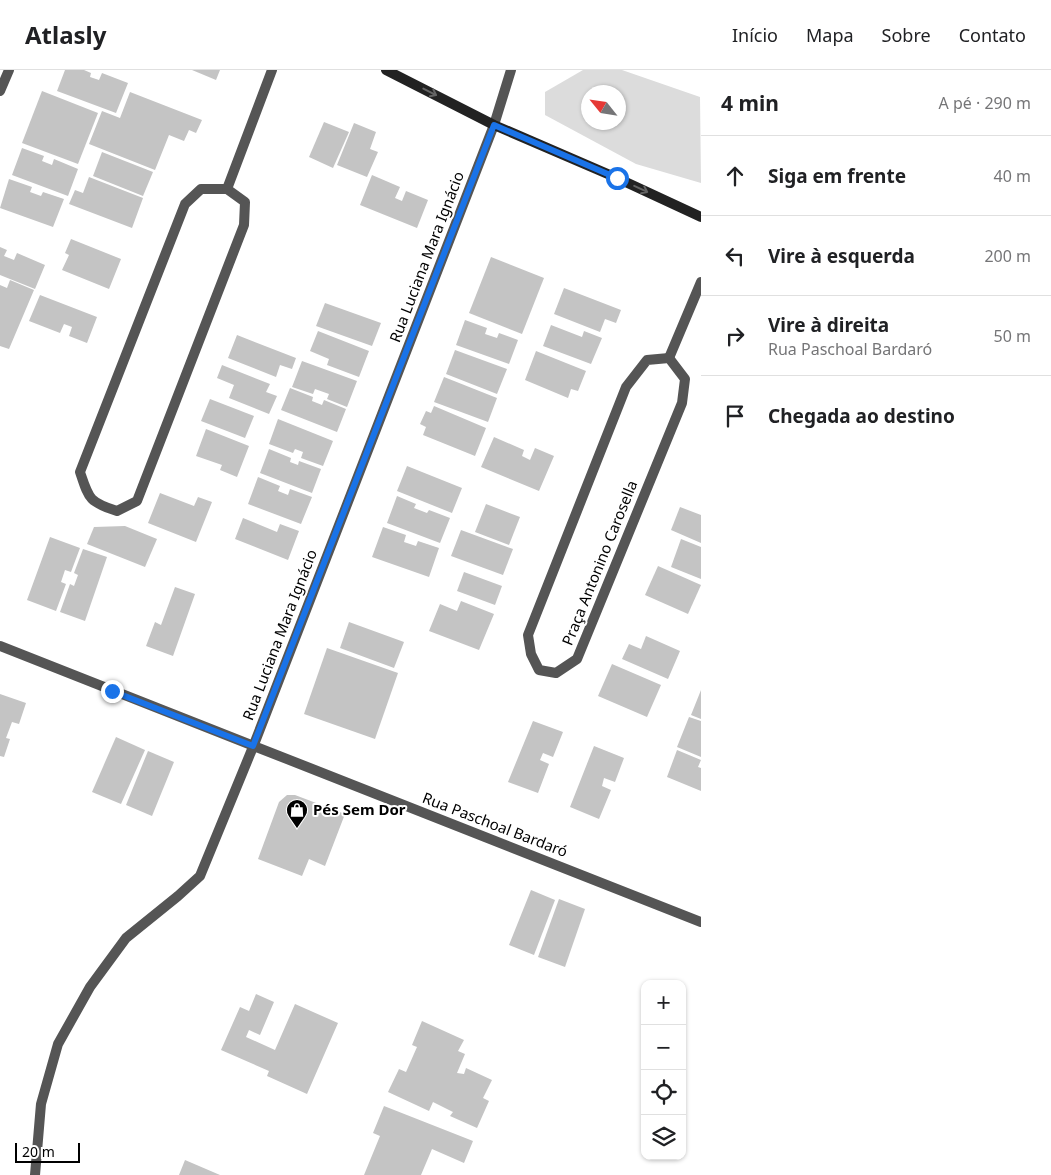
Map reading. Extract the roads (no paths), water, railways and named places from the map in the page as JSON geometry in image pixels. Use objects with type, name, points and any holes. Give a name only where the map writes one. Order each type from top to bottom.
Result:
[{"type":"main road","points":[[386,70],[494,125],[617,178],[701,217]]},
{"type":"street","points":[[0,91],[9,70]]},
{"type":"street","points":[[227,189],[272,70]]},
{"type":"street","name":"Rua Luciana Mara Ignácio","points":[[35,1175],[41,1104],[58,1044],[90,987],[126,938],[200,876],[253,746],[494,125],[511,70]]},
{"type":"street","points":[[201,189],[227,189],[245,202],[244,226],[136,501],[117,511],[96,504],[87,492],[80,472],[185,204],[201,189]]},
{"type":"street","points":[[669,358],[701,282]]},
{"type":"street","name":"Praça Antonino Carosella","points":[[669,358],[685,378],[682,403],[577,659],[556,673],[539,670],[530,654],[528,635],[626,387],[647,360],[669,358]]},
{"type":"street","name":"Rua Paschoal Bardaró","points":[[0,646],[701,922]]},
{"type":"place","name":"Pés Sem Dor","points":[[297,829]]}]
